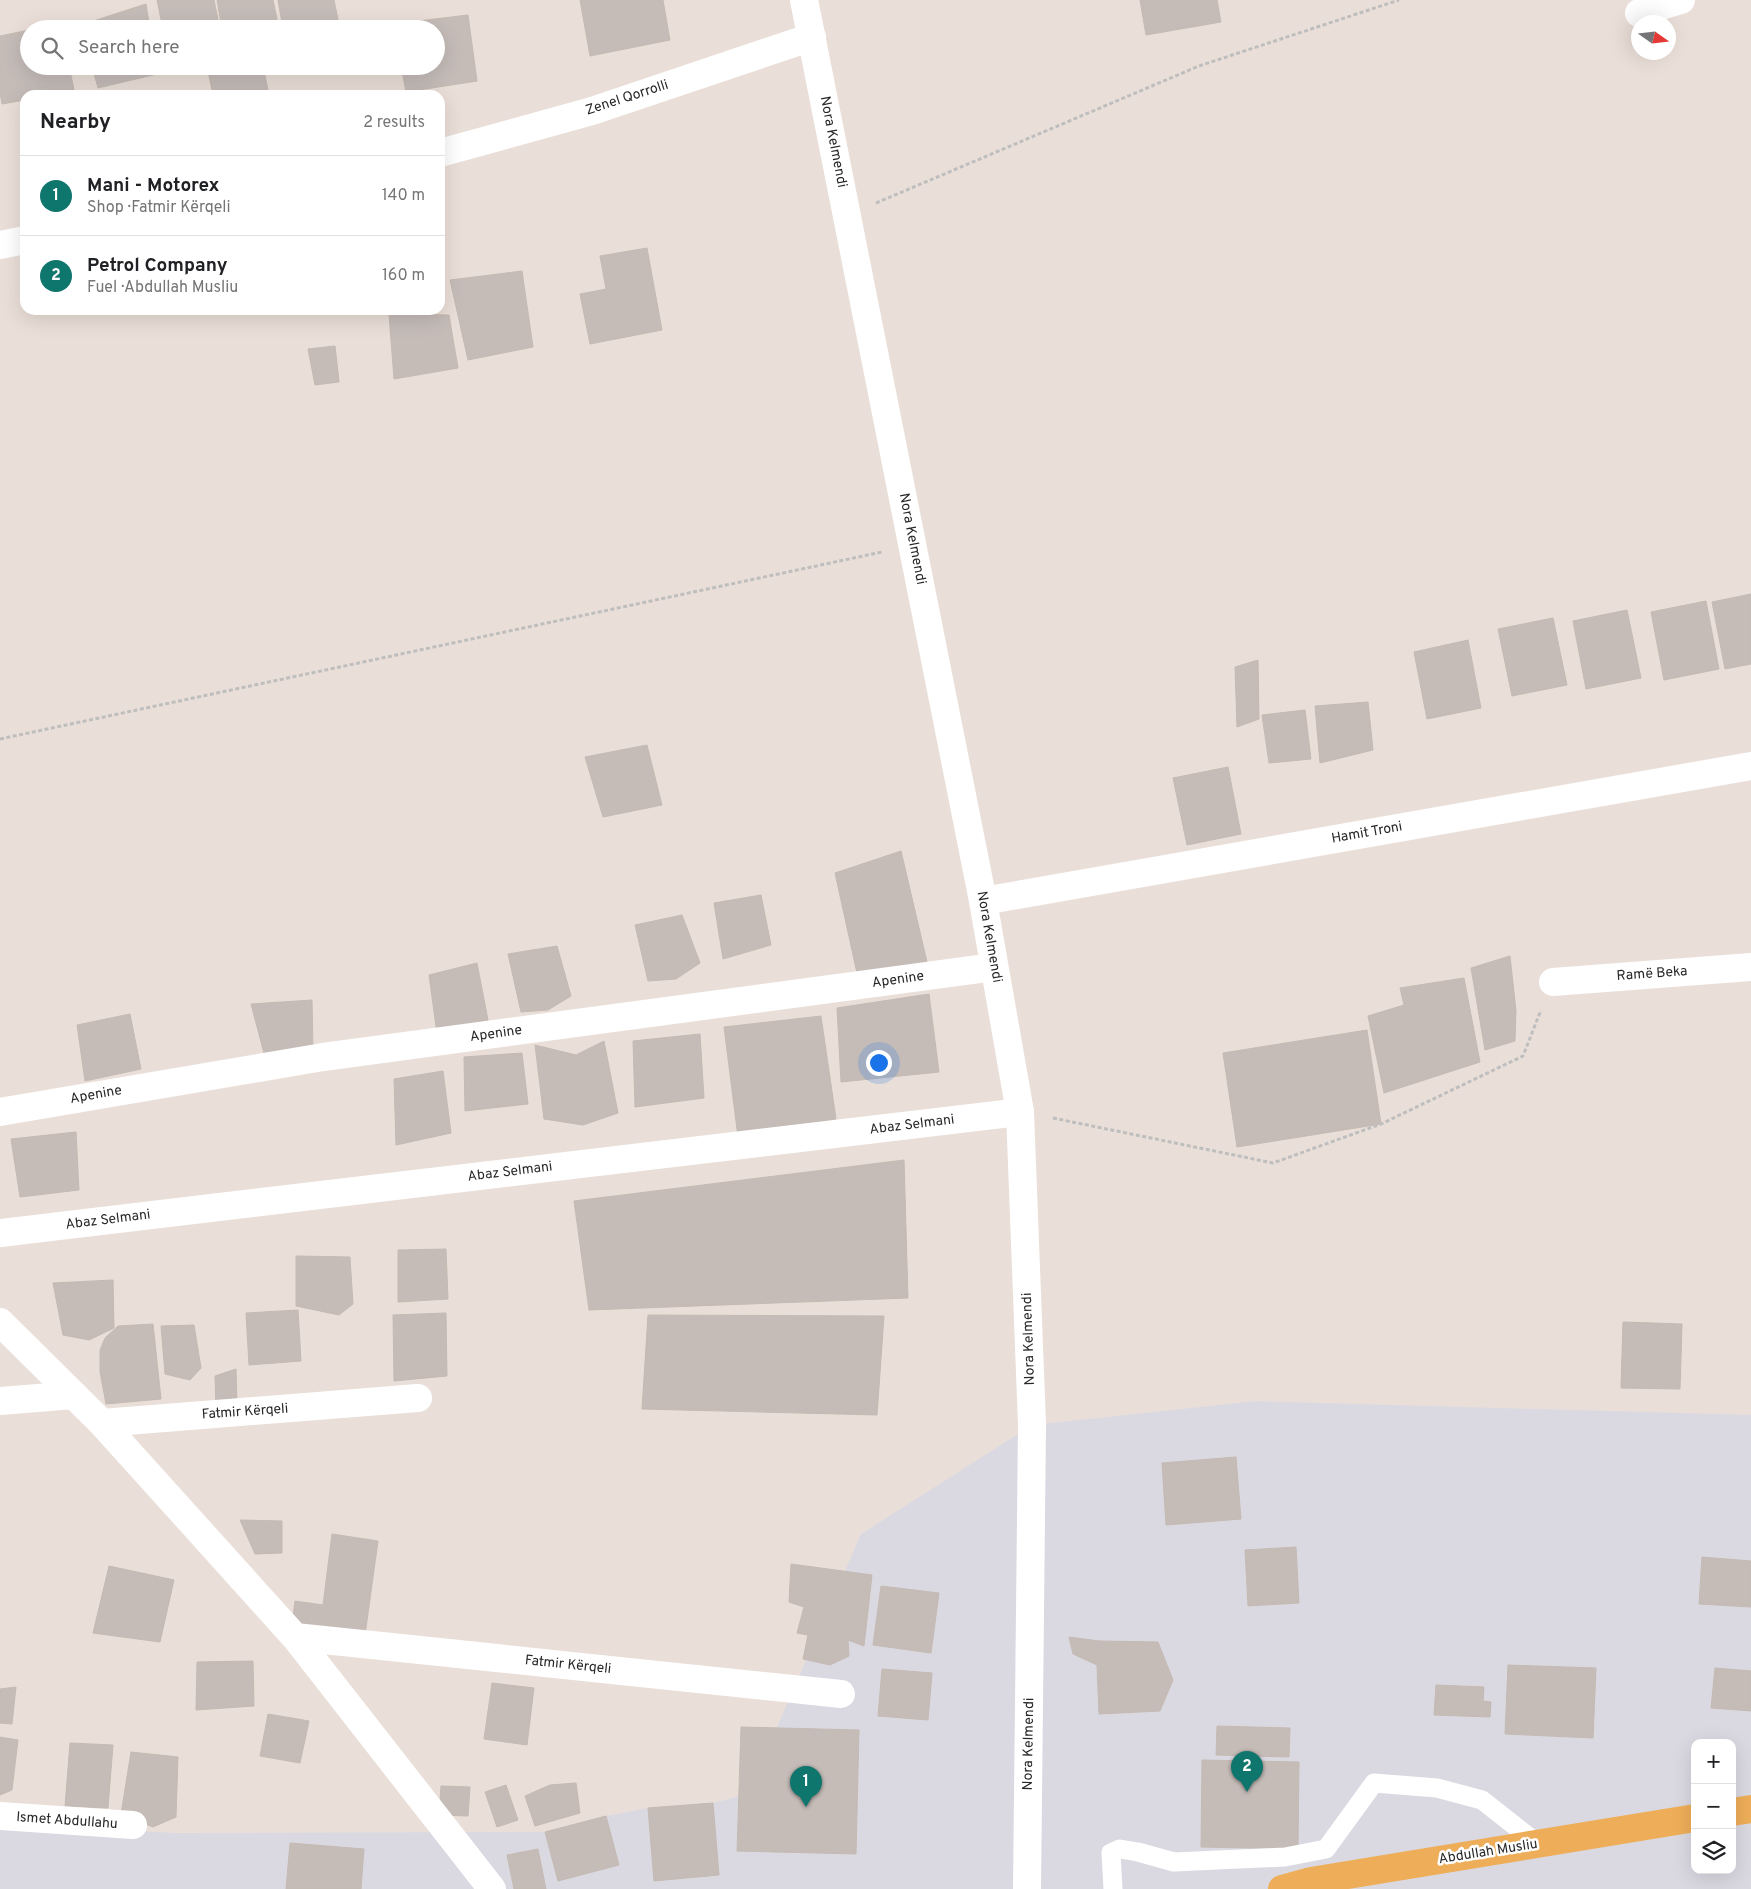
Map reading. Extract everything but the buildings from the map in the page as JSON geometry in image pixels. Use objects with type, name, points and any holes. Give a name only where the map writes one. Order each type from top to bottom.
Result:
[{"type":"main road","points":[[1736,1811],[1751,1809]]},
{"type":"main road","name":"Abdullah Musliu","points":[[1282,1889],[1311,1881],[1691,1819]]},
{"type":"street","name":"Nora Kelmendi","points":[[804,0],[983,901],[1020,1112],[1032,1425],[1027,1889]]},
{"type":"street","points":[[1639,13],[1681,0]]},
{"type":"street","name":"Zenel Qorrolli","points":[[445,152],[592,110],[812,37]]},
{"type":"street","points":[[0,245],[20,241]]},
{"type":"street","name":"Hamit Troni","points":[[983,901],[1751,766]]},
{"type":"street","name":"Apenine","points":[[0,1112],[323,1057],[994,967]]},
{"type":"street","name":"Ramë Beka","points":[[1553,982],[1751,967]]},
{"type":"street","name":"Abaz Selmani","points":[[0,1233],[1020,1112]]},
{"type":"street","points":[[0,1322],[102,1423],[295,1637],[492,1889]]},
{"type":"street","points":[[0,1401],[74,1395]]},
{"type":"street","name":"Fatmir Kërqeli","points":[[102,1423],[418,1398]]},
{"type":"street","name":"Fatmir Kërqeli","points":[[295,1637],[841,1694]]},
{"type":"street","name":"Ismet Abdullahu","points":[[0,1816],[133,1825]]},
{"type":"lane","points":[[1113,1889],[1111,1853],[1120,1849],[1174,1862],[1285,1857],[1326,1849],[1374,1783],[1436,1788],[1482,1800],[1538,1844]]},
{"type":"path","points":[[848,215],[1199,66],[1400,0]]},
{"type":"path","points":[[0,739],[913,545]]},
{"type":"path","points":[[1020,1112],[1274,1163],[1381,1124],[1523,1056],[1553,982]]},
{"type":"shaded area","points":[[1256,1401],[1751,1415],[1751,1889],[0,1889],[0,1823],[176,1833],[545,1832],[606,1816],[648,1808],[713,1803],[748,1794],[861,1534],[1032,1425]]},
{"type":"place","name":"Petrol Company","points":[[1247,1792]]},
{"type":"place","name":"Mani - Motorex","points":[[806,1807]]}]
